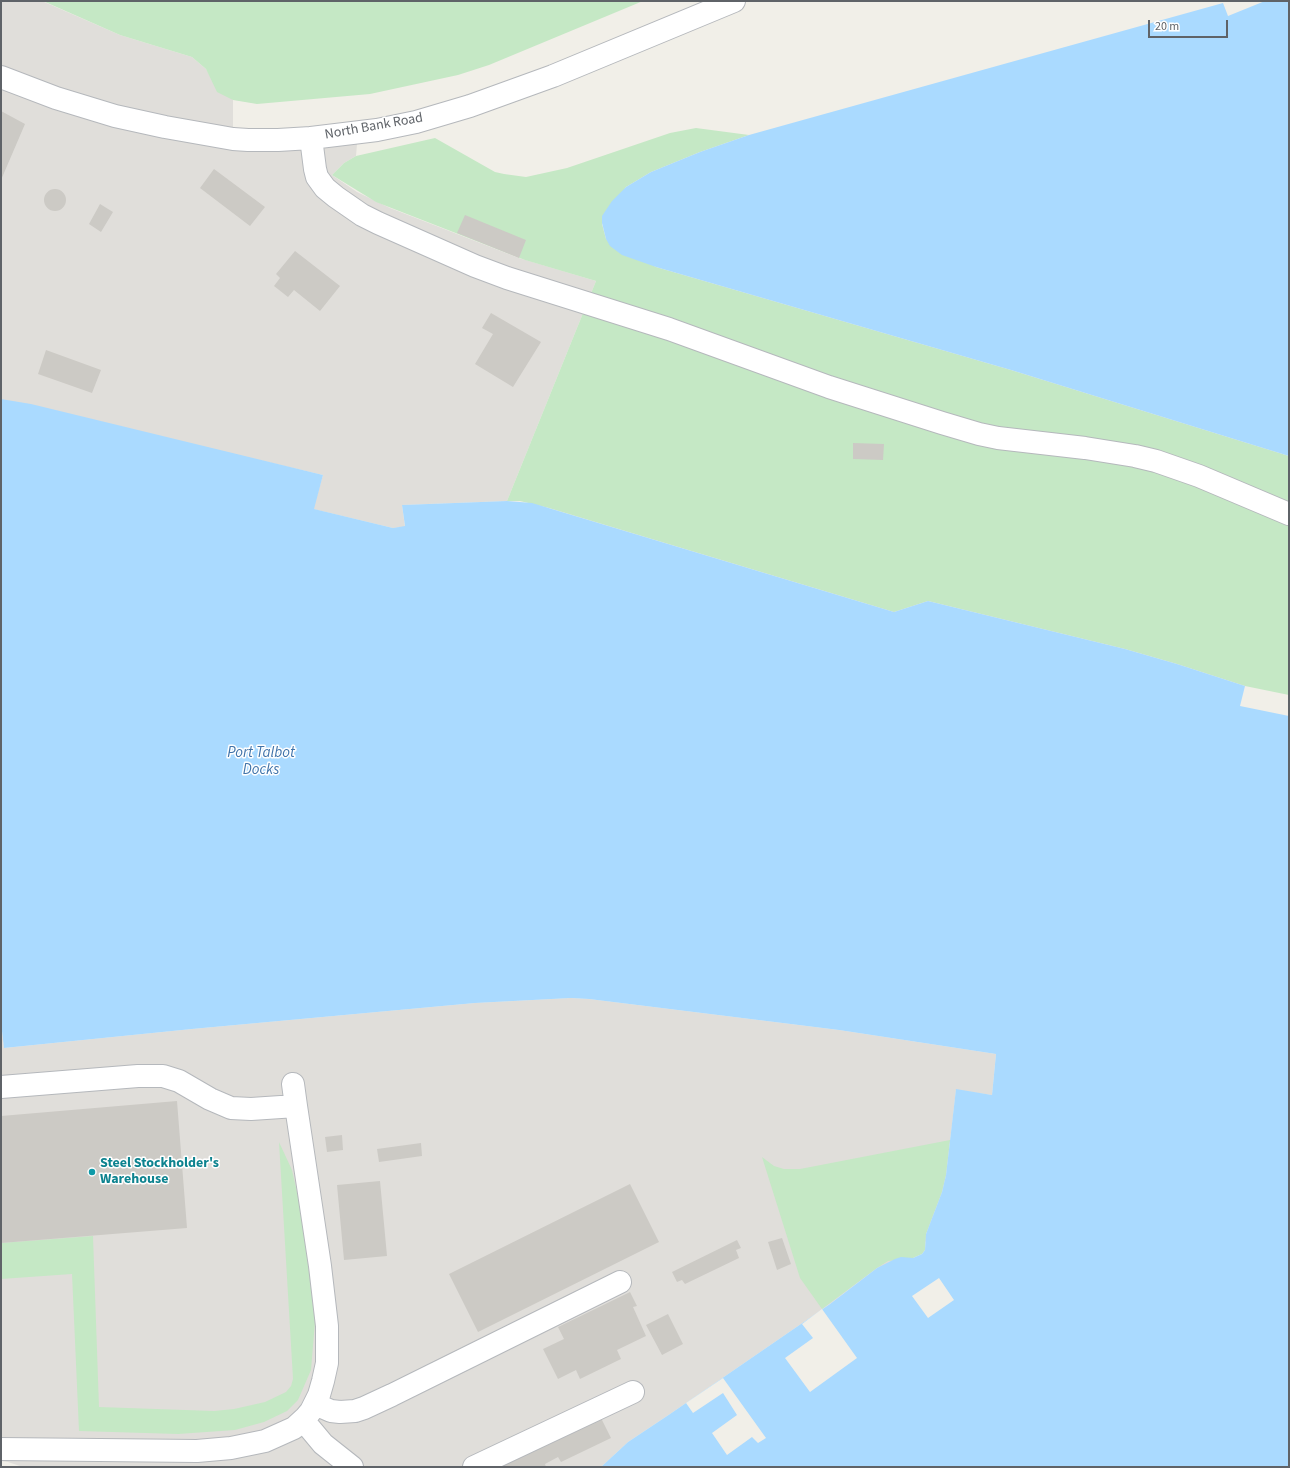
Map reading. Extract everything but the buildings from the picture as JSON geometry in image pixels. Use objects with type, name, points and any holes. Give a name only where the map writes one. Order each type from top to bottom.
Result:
[{"type":"street","name":"North Bank Road","points":[[1,77],[115,116],[165,127],[233,139],[278,140],[311,138],[377,130],[416,122],[470,106],[553,76],[734,1]]},
{"type":"street","points":[[311,138],[317,177],[325,188],[336,197],[362,215],[378,223],[475,266],[507,278],[669,330],[830,387],[942,423],[998,438],[1085,448],[1156,461],[1199,476],[1289,514]]},
{"type":"street","points":[[1,1087],[138,1076],[163,1076],[179,1081],[210,1099],[231,1108],[251,1109],[296,1106]]},
{"type":"street","points":[[1,1449],[180,1451],[217,1450],[243,1447],[266,1441],[285,1433],[309,1412],[323,1381],[327,1363],[326,1326],[320,1266],[293,1084]]},
{"type":"street","points":[[309,1412],[356,1411],[364,1408],[392,1396],[620,1282]]},
{"type":"street","points":[[474,1467],[633,1392]]},
{"type":"street","points":[[309,1412],[323,1444],[352,1467]]},
{"type":"shaded area","points":[[1,1],[42,1],[120,35],[192,57],[206,69],[212,79],[233,100],[233,139],[358,132],[356,156],[344,163],[332,175],[357,192],[390,208],[519,258],[596,281],[507,501],[402,505],[405,527],[393,528],[313,509],[323,475],[1,400]]},
{"type":"shaded area","points":[[571,998],[839,1030],[996,1054],[992,1095],[956,1090],[946,1175],[942,1192],[926,1234],[926,1241],[913,1258],[877,1268],[830,1304],[628,1442],[601,1467],[23,1467],[1,1461],[1,1023],[4,1048],[475,1003]]},
{"type":"green space","points":[[43,1],[643,1],[489,65],[458,75],[370,94],[257,104],[233,100],[217,92],[206,69],[192,57],[120,35]]},
{"type":"green space","points":[[696,128],[749,135],[700,152],[651,172],[626,187],[602,224],[606,239],[656,267],[1011,370],[1289,456],[1289,695],[1245,686],[1125,649],[928,601],[894,612],[549,508],[520,501],[507,501],[596,281],[525,260],[376,202],[332,175],[344,163],[356,156],[435,138],[495,172],[526,177],[567,168],[670,133]]},
{"type":"green space","points":[[950,1140],[946,1175],[942,1192],[926,1234],[925,1250],[922,1254],[913,1258],[888,1261],[822,1309],[800,1278],[762,1157],[774,1166],[784,1169],[800,1169]]},
{"type":"green space","points":[[279,1142],[292,1170],[302,1214],[315,1322],[311,1370],[298,1400],[287,1411],[264,1422],[235,1430],[178,1434],[79,1431],[72,1274],[1,1279],[1,1243],[93,1236],[99,1407],[214,1411],[234,1409],[265,1402],[286,1392],[291,1386],[293,1379]]},
{"type":"water","points":[[1265,1],[1289,1],[1289,456],[1011,370],[656,267],[622,255],[610,246],[606,239],[602,216],[612,201],[626,187],[651,172],[700,152],[749,135],[1223,3],[1228,16]]},
{"type":"water","name":"Port Talbot Docks","points":[[1,399],[31,404],[323,475],[314,509],[393,528],[405,526],[402,505],[507,501],[532,503],[894,612],[928,601],[1125,649],[1245,686],[1240,706],[1289,716],[1289,1467],[601,1467],[628,1442],[830,1304],[877,1268],[901,1257],[913,1258],[922,1254],[925,1250],[926,1234],[942,1192],[946,1175],[956,1089],[992,1095],[996,1054],[839,1030],[571,998],[475,1003],[4,1048],[1,1023]]},
{"type":"pier","points":[[939,1278],[954,1300],[928,1318],[912,1296]]},
{"type":"pier","points":[[822,1309],[857,1358],[810,1392],[785,1358],[813,1338],[802,1324]]},
{"type":"pier","points":[[723,1378],[766,1438],[758,1443],[752,1437],[727,1455],[712,1433],[737,1415],[723,1393],[693,1413],[686,1403]]},
{"type":"place","name":"Steel Stockholder's Warehouse","points":[[92,1172]]}]
